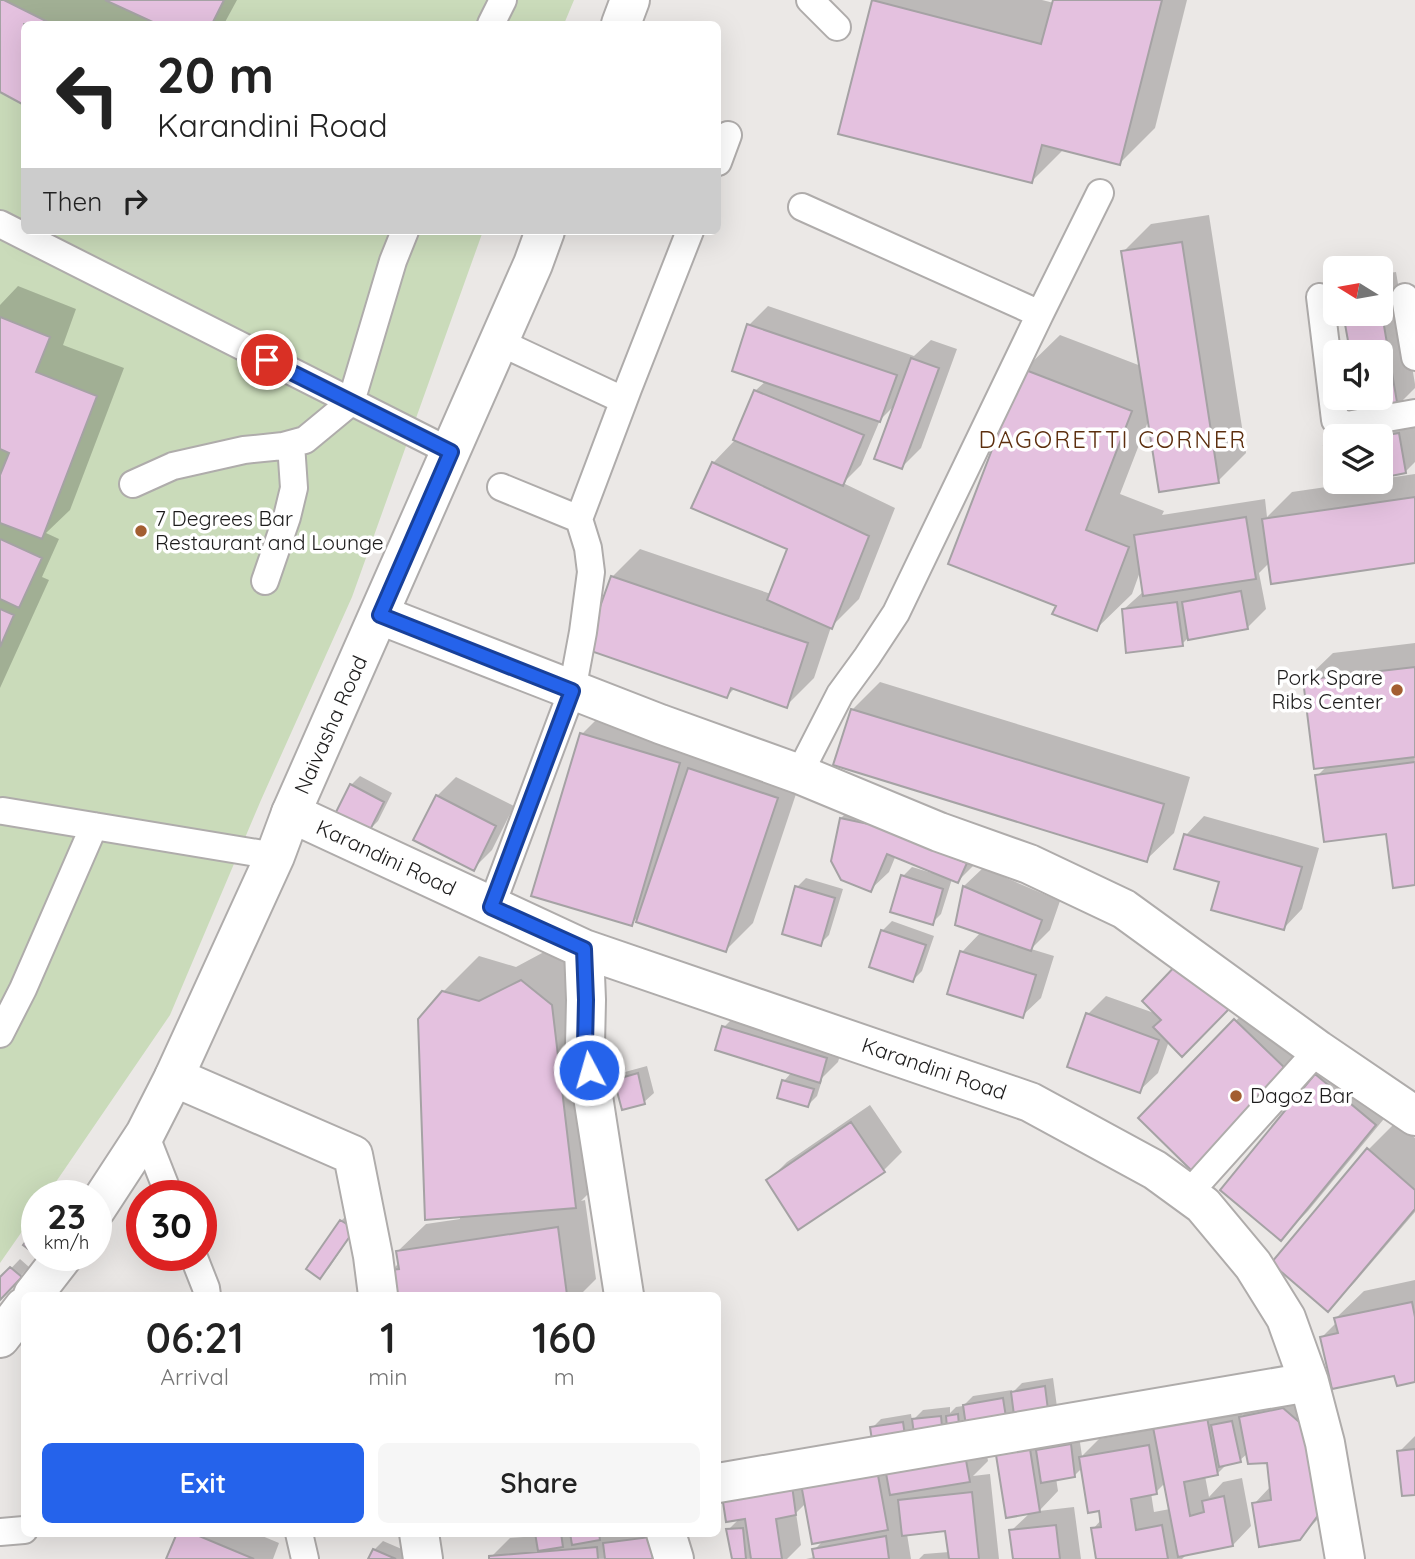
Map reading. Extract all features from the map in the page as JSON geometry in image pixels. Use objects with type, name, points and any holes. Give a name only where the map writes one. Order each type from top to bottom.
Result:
[{"type":"street","points":[[622,21],[630,0]]},
{"type":"street","name":"Naivasha Road","points":[[112,1185],[145,1134],[174,1077],[275,856],[291,813],[380,615],[544,235]]},
{"type":"street","points":[[380,615],[572,691],[799,774],[939,832],[1029,864],[1124,909],[1318,1050],[1415,1116]]},
{"type":"street","name":"Karandini Road","points":[[291,813],[584,949],[1030,1102],[1155,1170],[1203,1205],[1252,1265],[1286,1318],[1309,1382],[1325,1443],[1345,1559]]},
{"type":"street","points":[[584,949],[585,1045],[624,1292]]},
{"type":"street","points":[[174,1077],[353,1155],[379,1292]]},
{"type":"street","points":[[35,1292],[52,1271]]},
{"type":"street","points":[[0,1338],[21,1311]]},
{"type":"street","points":[[721,1482],[1309,1382]]},
{"type":"street","points":[[420,1537],[423,1559]]},
{"type":"street","points":[[667,1537],[674,1559]]},
{"type":"lane","points":[[492,21],[503,0]]},
{"type":"lane","points":[[810,0],[837,27]]},
{"type":"lane","points":[[721,154],[728,135]]},
{"type":"lane","points":[[799,774],[840,694],[896,613],[1100,193]]},
{"type":"lane","points":[[802,207],[1040,314]]},
{"type":"lane","points":[[0,224],[21,235]]},
{"type":"lane","points":[[22,235],[451,452]]},
{"type":"lane","points":[[133,484],[173,466],[305,440],[351,402],[393,261],[403,235]]},
{"type":"lane","points":[[491,907],[572,691],[591,572],[588,548],[579,519],[688,235]]},
{"type":"lane","points":[[1320,297],[1335,420],[1347,425],[1415,414]]},
{"type":"lane","points":[[1405,297],[1415,357]]},
{"type":"lane","points":[[499,342],[623,400]]},
{"type":"lane","points":[[265,581],[294,488],[291,443]]},
{"type":"lane","points":[[501,487],[579,519]]},
{"type":"lane","points":[[3,811],[275,856]]},
{"type":"lane","points":[[0,1034],[23,989],[94,826]]},
{"type":"lane","points":[[1188,1194],[1318,1050]]},
{"type":"lane","points":[[145,1134],[163,1180]]},
{"type":"lane","points":[[199,1271],[207,1292]]},
{"type":"lane","points":[[0,1532],[21,1530]]},
{"type":"lane","points":[[300,1537],[305,1559]]},
{"type":"green space","points":[[0,0],[574,0],[565,21],[21,21],[21,235],[482,235],[352,597],[261,800],[170,1015],[57,1180],[21,1180],[21,1233],[0,1263]]},
{"type":"building","points":[[0,0],[4,0],[46,21],[21,21],[21,103],[0,92]]},
{"type":"building","points":[[105,0],[224,0],[214,21],[150,21]]},
{"type":"building","points":[[872,0],[1041,44],[1053,0],[1162,0],[1120,165],[1042,145],[1032,183],[838,134]]},
{"type":"building","points":[[1182,242],[1219,483],[1159,492],[1121,251]]},
{"type":"building","points":[[0,317],[50,337],[36,372],[97,396],[42,539],[0,523],[0,475],[9,453],[0,449]]},
{"type":"building","points":[[747,324],[897,375],[880,422],[732,371]]},
{"type":"building","points":[[1345,326],[1384,326],[1386,340],[1348,340]]},
{"type":"building","points":[[911,358],[939,368],[902,469],[874,459]]},
{"type":"building","points":[[1023,369],[1132,411],[1086,530],[1129,547],[1097,631],[1052,614],[1056,606],[948,564]]},
{"type":"building","points":[[1393,379],[1398,408],[1393,409]]},
{"type":"building","points":[[754,390],[864,435],[843,486],[733,440]]},
{"type":"building","points":[[1359,410],[1385,410],[1360,414]]},
{"type":"building","points":[[1399,433],[1406,473],[1393,476],[1393,434]]},
{"type":"building","points":[[712,462],[869,536],[832,629],[767,600],[787,549],[691,508]]},
{"type":"building","points":[[1415,497],[1415,563],[1271,584],[1262,519]]},
{"type":"building","points":[[1246,517],[1256,579],[1143,596],[1134,535]]},
{"type":"building","points":[[0,539],[42,558],[19,608],[0,599]]},
{"type":"building","points":[[611,576],[808,643],[787,708],[731,688],[727,698],[585,649]]},
{"type":"building","points":[[1241,591],[1248,629],[1188,640],[1182,602]]},
{"type":"building","points":[[1177,602],[1183,646],[1126,653],[1122,609]]},
{"type":"building","points":[[0,609],[14,615],[0,647]]},
{"type":"building","points":[[1415,667],[1415,757],[1314,769],[1303,680]]},
{"type":"building","points":[[851,709],[1164,804],[1147,862],[833,765]]},
{"type":"building","points":[[580,733],[680,763],[632,926],[531,896]]},
{"type":"building","points":[[1415,762],[1415,885],[1393,888],[1386,834],[1324,842],[1315,775]]},
{"type":"building","points":[[688,768],[778,798],[726,952],[636,922]]},
{"type":"building","points":[[350,784],[384,802],[369,832],[335,814]]},
{"type":"building","points":[[436,795],[496,826],[474,871],[413,840]]},
{"type":"building","points":[[840,818],[940,839],[932,849],[967,863],[958,883],[887,854],[871,892],[841,880],[831,861]]},
{"type":"building","points":[[1184,834],[1302,867],[1284,930],[1211,910],[1219,882],[1174,869]]},
{"type":"building","points":[[901,875],[943,889],[933,925],[890,912]]},
{"type":"building","points":[[795,886],[835,898],[821,946],[782,934]]},
{"type":"building","points":[[963,886],[1042,920],[1031,951],[955,925]]},
{"type":"building","points":[[881,930],[926,945],[913,982],[869,967]]},
{"type":"building","points":[[960,951],[1036,975],[1023,1018],[947,994]]},
{"type":"building","points":[[1180,961],[1229,1009],[1182,1057],[1153,1027],[1161,1020],[1142,1001]]},
{"type":"building","points":[[521,980],[552,1005],[576,1208],[425,1220],[418,1019],[442,991],[479,1001]]},
{"type":"building","points":[[1086,1013],[1159,1040],[1140,1093],[1067,1067]]},
{"type":"building","points":[[1234,1019],[1290,1073],[1194,1173],[1138,1118]]},
{"type":"building","points":[[722,1026],[827,1058],[820,1083],[715,1050]]},
{"type":"building","points":[[638,1073],[645,1104],[622,1110],[614,1080]]},
{"type":"building","points":[[1315,1074],[1376,1125],[1281,1241],[1220,1190]]},
{"type":"building","points":[[782,1080],[814,1089],[808,1107],[777,1098]]},
{"type":"building","points":[[851,1122],[885,1172],[798,1230],[766,1180]]},
{"type":"building","points":[[1367,1148],[1415,1190],[1415,1209],[1328,1312],[1271,1263]]},
{"type":"building","points":[[340,1220],[355,1229],[320,1279],[306,1269]]},
{"type":"building","points":[[558,1227],[567,1292],[393,1292],[390,1270],[399,1269],[396,1251]]},
{"type":"building","points":[[10,1267],[22,1277],[0,1300],[0,1277]]},
{"type":"building","points":[[1412,1302],[1415,1317],[1415,1382],[1397,1386],[1394,1376],[1332,1389],[1320,1337],[1338,1333],[1334,1318]]},
{"type":"building","points":[[1045,1386],[1049,1418],[1015,1423],[1011,1392]]},
{"type":"building","points":[[1003,1398],[1008,1430],[967,1433],[963,1405]]},
{"type":"building","points":[[1283,1408],[1305,1427],[1319,1514],[1300,1540],[1259,1547],[1252,1503],[1271,1500],[1267,1463],[1248,1464],[1239,1417]]},
{"type":"building","points":[[1206,1412],[1218,1475],[1184,1482],[1190,1516],[1204,1512],[1202,1501],[1224,1496],[1233,1546],[1178,1557],[1152,1422]]},
{"type":"building","points":[[958,1414],[960,1437],[948,1439],[946,1416]]},
{"type":"building","points":[[941,1416],[943,1438],[915,1442],[912,1419]]},
{"type":"building","points":[[1232,1421],[1241,1462],[1219,1467],[1211,1425]]},
{"type":"building","points":[[903,1422],[906,1442],[873,1447],[870,1427]]},
{"type":"building","points":[[963,1444],[970,1482],[890,1495],[883,1457]]},
{"type":"building","points":[[1071,1444],[1075,1477],[1041,1483],[1036,1450]]},
{"type":"building","points":[[1149,1445],[1157,1494],[1131,1499],[1136,1530],[1162,1525],[1168,1559],[1096,1559],[1091,1528],[1101,1527],[1099,1511],[1088,1513],[1079,1457]]},
{"type":"building","points":[[1030,1449],[1040,1512],[1006,1518],[996,1455]]},
{"type":"building","points":[[1415,1449],[1415,1495],[1402,1496],[1397,1451]]},
{"type":"building","points":[[875,1459],[888,1530],[812,1544],[799,1473]]},
{"type":"building","points":[[791,1478],[796,1515],[776,1519],[782,1559],[751,1559],[745,1519],[726,1522],[721,1489]]},
{"type":"building","points":[[972,1492],[979,1559],[949,1559],[945,1531],[902,1536],[898,1500]]},
{"type":"building","points":[[1056,1525],[1060,1559],[1013,1559],[1009,1530]]},
{"type":"building","points":[[743,1528],[746,1559],[732,1559],[726,1529]]},
{"type":"building","points":[[886,1536],[889,1559],[814,1559],[812,1549]]},
{"type":"building","points":[[175,1537],[202,1537],[254,1559],[166,1559]]},
{"type":"building","points":[[536,1537],[562,1537],[563,1547],[538,1551]]},
{"type":"building","points":[[571,1537],[600,1537],[600,1540],[572,1545]]},
{"type":"building","points":[[650,1537],[653,1559],[605,1559],[603,1543]]},
{"type":"building","points":[[597,1547],[598,1559],[489,1559],[489,1556]]},
{"type":"building","points":[[373,1549],[396,1559],[368,1559]]},
{"type":"place","name":"7 Degrees Bar Restaurant and Lounge","points":[[141,531]]},
{"type":"place","name":"Pork Spare Ribs Center","points":[[1397,690]]},
{"type":"place","name":"Dagoz Bar","points":[[1236,1096]]},
{"type":"district","name":"DAGORETTI CORNER","points":[[1113,440]]},
{"type":"route","points":[[267,360],[451,452],[380,615],[572,691],[491,907],[584,949],[585,1045],[589,1070]]}]
